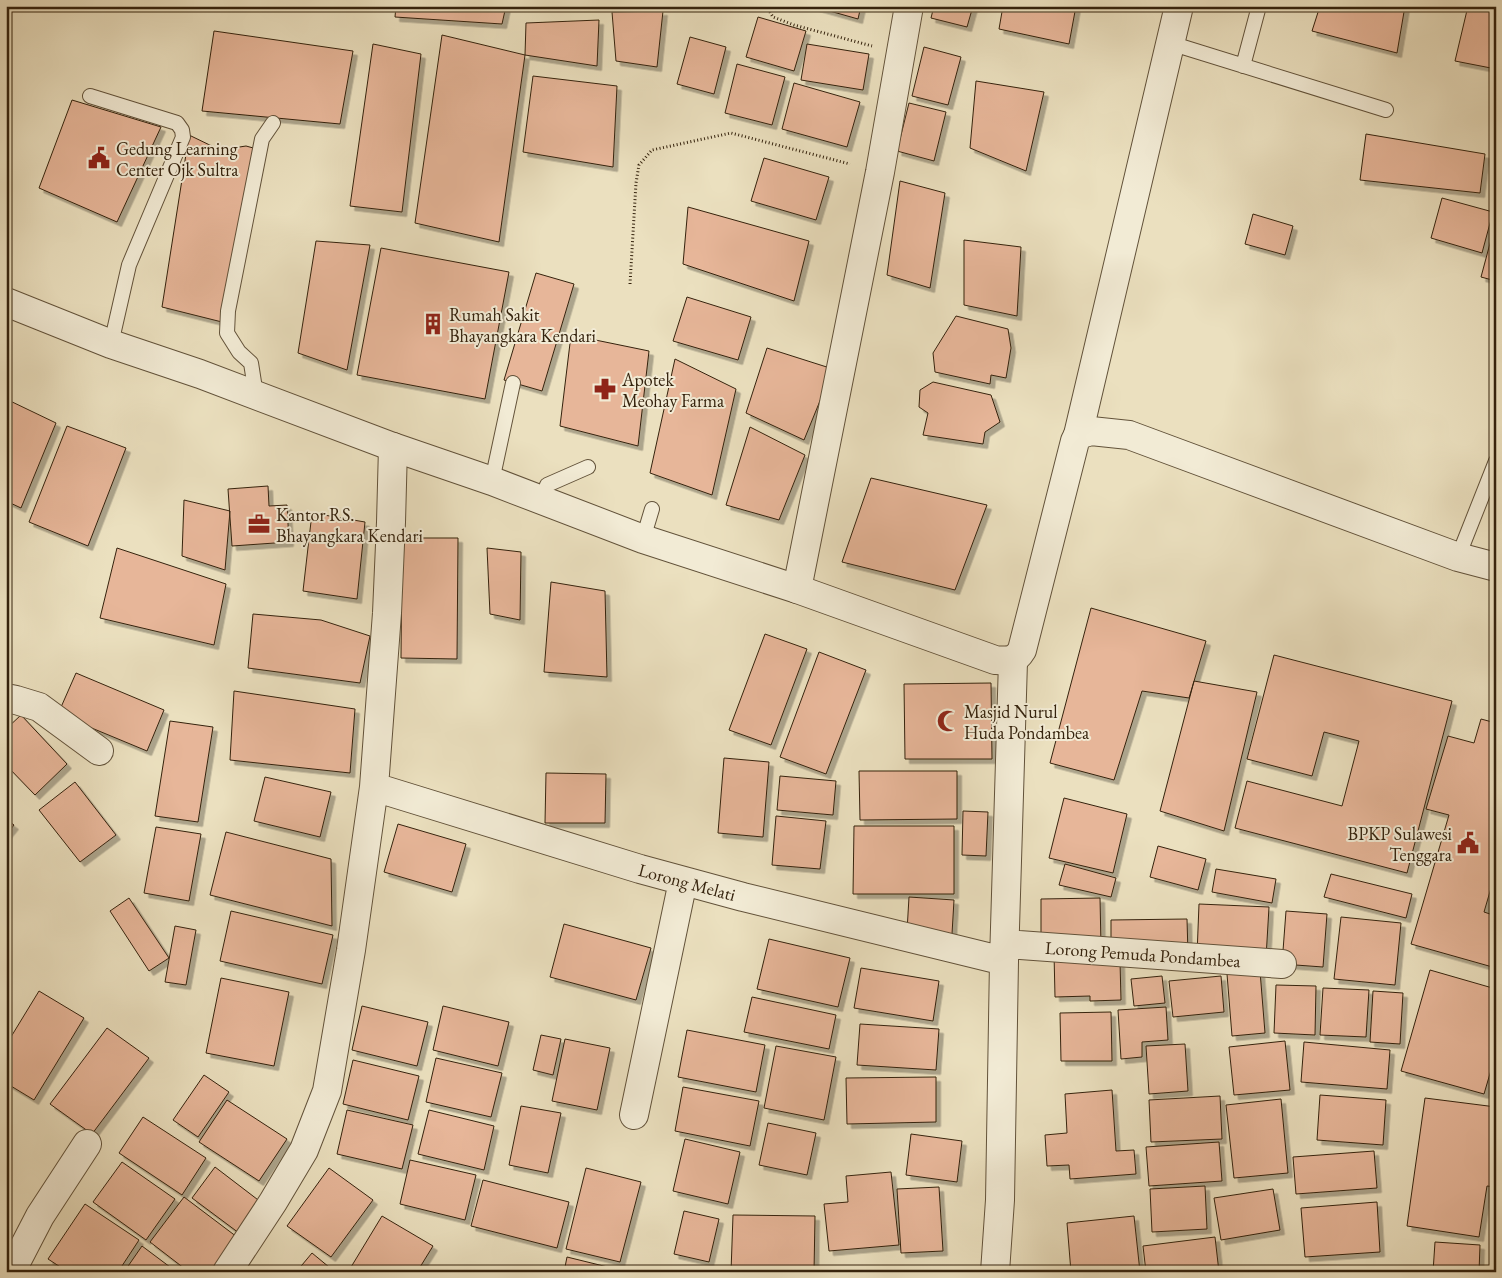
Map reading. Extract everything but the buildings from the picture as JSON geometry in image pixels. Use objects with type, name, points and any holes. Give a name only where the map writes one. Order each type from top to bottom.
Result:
[{"type":"street","points":[[797,589],[880,172],[909,6]]},
{"type":"street","points":[[6,302],[110,344],[200,374],[643,538],[797,589],[995,660],[1013,661],[1018,657],[1025,643],[1078,435],[1179,6]]},
{"type":"street","points":[[1078,435],[1091,431],[1129,436],[1458,557],[1496,567]]},
{"type":"street","points":[[227,1272],[273,1202],[304,1150],[327,1091],[351,950],[374,787],[392,522],[393,447]]},
{"type":"street","points":[[995,1272],[1000,1200],[1004,953],[1013,661]]},
{"type":"street","points":[[6,698],[40,707],[100,751]]},
{"type":"street","name":"Lorong Melati","points":[[374,787],[550,842],[743,897],[1004,953]]},
{"type":"street","points":[[634,1114],[683,880]]},
{"type":"street","name":"Lorong Pemuda Pondambea","points":[[1004,953],[1282,964]]},
{"type":"street","points":[[11,1272],[40,1216],[87,1144]]},
{"type":"lane","points":[[1243,66],[1260,6]]},
{"type":"lane","points":[[1170,43],[1386,110]]},
{"type":"lane","points":[[90,96],[177,123],[182,130],[182,137],[129,265],[110,344]]},
{"type":"lane","points":[[256,395],[251,363],[239,352],[227,333],[228,311],[262,139],[273,123]]},
{"type":"lane","points":[[492,481],[513,383]]},
{"type":"lane","points":[[1458,557],[1496,461]]},
{"type":"lane","points":[[542,501],[547,485],[588,467]]},
{"type":"lane","points":[[643,538],[652,509]]},
{"type":"path","points":[[766,6],[773,17],[794,26],[901,54]]},
{"type":"path","points":[[630,284],[636,182],[639,165],[652,150],[731,133],[880,172]]},
{"type":"place","name":"Gedung Learning Center Ojk Sultra","points":[[99,158]]},
{"type":"place","name":"Rumah Sakit Bhayangkara Kendari","points":[[433,324]]},
{"type":"place","name":"Apotek Meohay Farma","points":[[605,389]]},
{"type":"place","name":"Kantor RS. Bhayangkara Kendari","points":[[259,524]]},
{"type":"place","name":"Masjid Nurul Huda Pondambea","points":[[948,721]]},
{"type":"place","name":"BPKP Sulawesi Tenggara","points":[[1468,843]]}]
